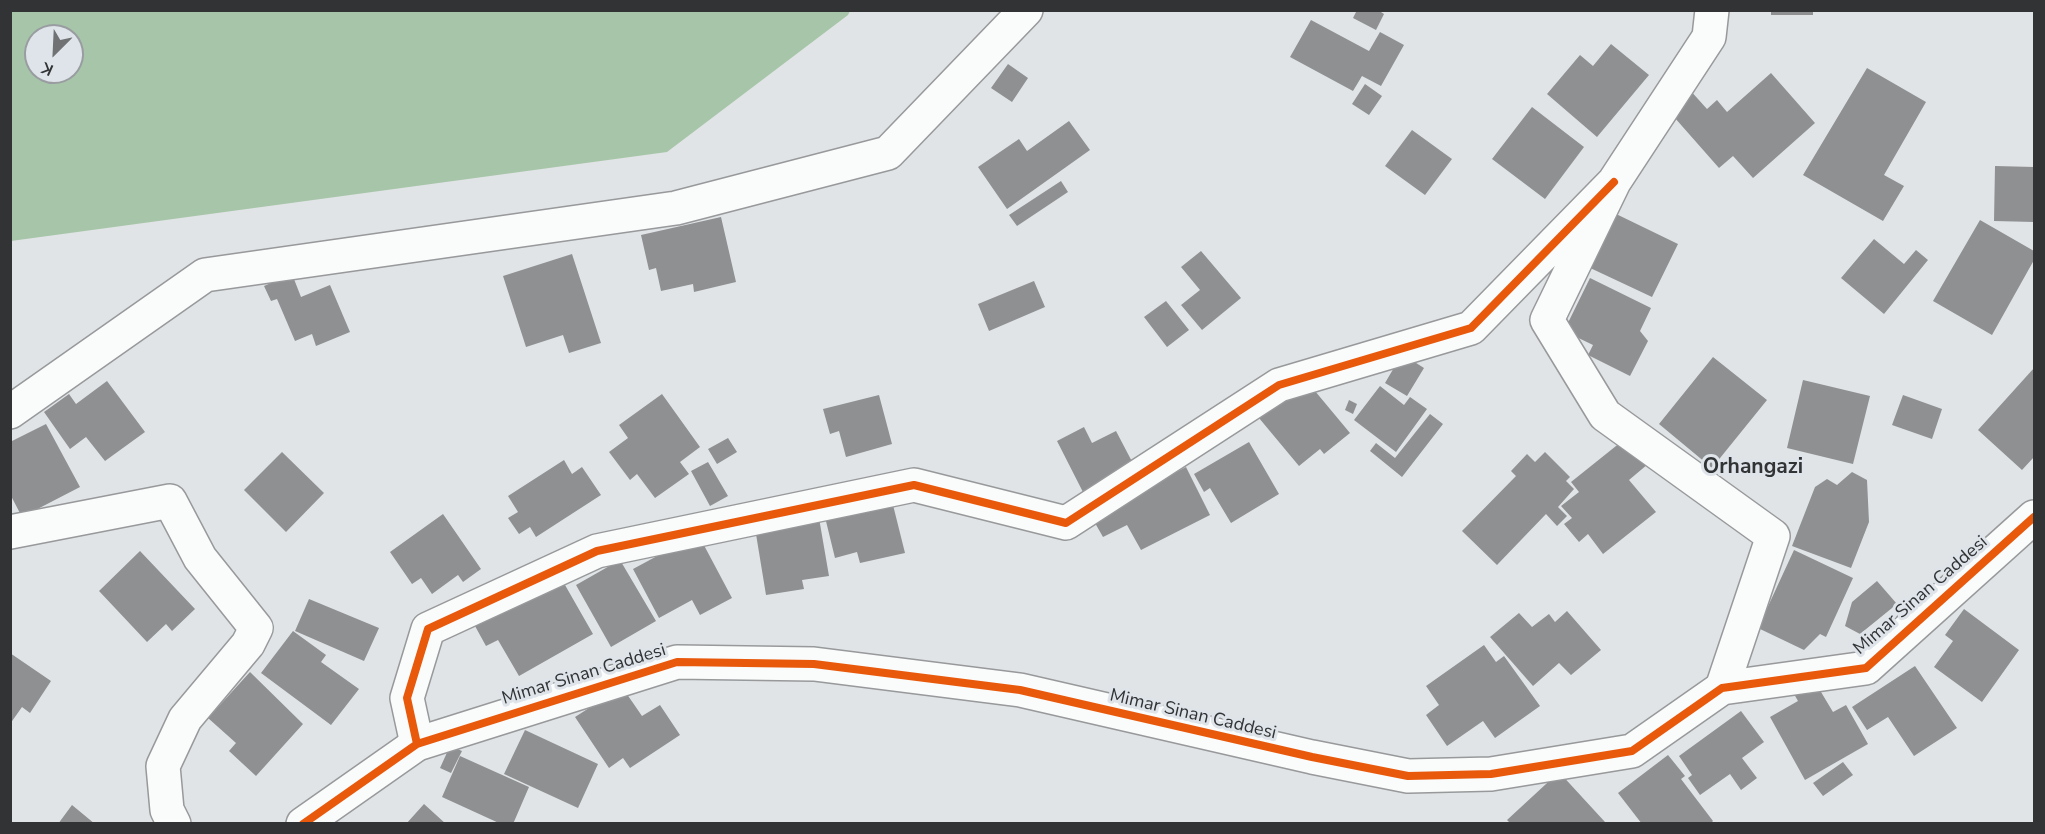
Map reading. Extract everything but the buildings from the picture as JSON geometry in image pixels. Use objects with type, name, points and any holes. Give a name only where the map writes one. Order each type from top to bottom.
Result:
[{"type":"street","points":[[10,412],[205,275],[676,208],[888,153],[1026,10]]},
{"type":"street","points":[[1712,10],[1709,37],[1614,182],[1547,320],[1605,415],[1773,536],[1722,688]]},
{"type":"street","points":[[417,744],[407,698],[428,629],[597,551],[914,485],[1066,523],[1279,385],[1471,328],[1614,182]]},
{"type":"street","points":[[10,532],[170,501],[200,558],[256,628],[248,644],[185,719],[164,766],[167,810],[174,824]]},
{"type":"street","name":"Mimar Sinan Caddesi","points":[[303,824],[417,744],[677,662],[814,664],[1020,690],[1312,758],[1408,776],[1491,774],[1632,751],[1722,688],[1866,668],[2034,517]]},
{"type":"green space","points":[[10,11],[850,11],[848,15],[667,152],[11,241]]},
{"type":"cycle path","points":[[417,744],[407,698],[428,629],[597,551],[914,485],[1066,523],[1279,385],[1471,328],[1614,182]]},
{"type":"cycle path","points":[[303,824],[417,744],[677,662],[814,664],[1020,690],[1312,757],[1408,776],[1491,774],[1632,751],[1722,688],[1866,668],[2034,517]]},
{"type":"district","name":"Orhangazi","points":[[1753,468]]}]
